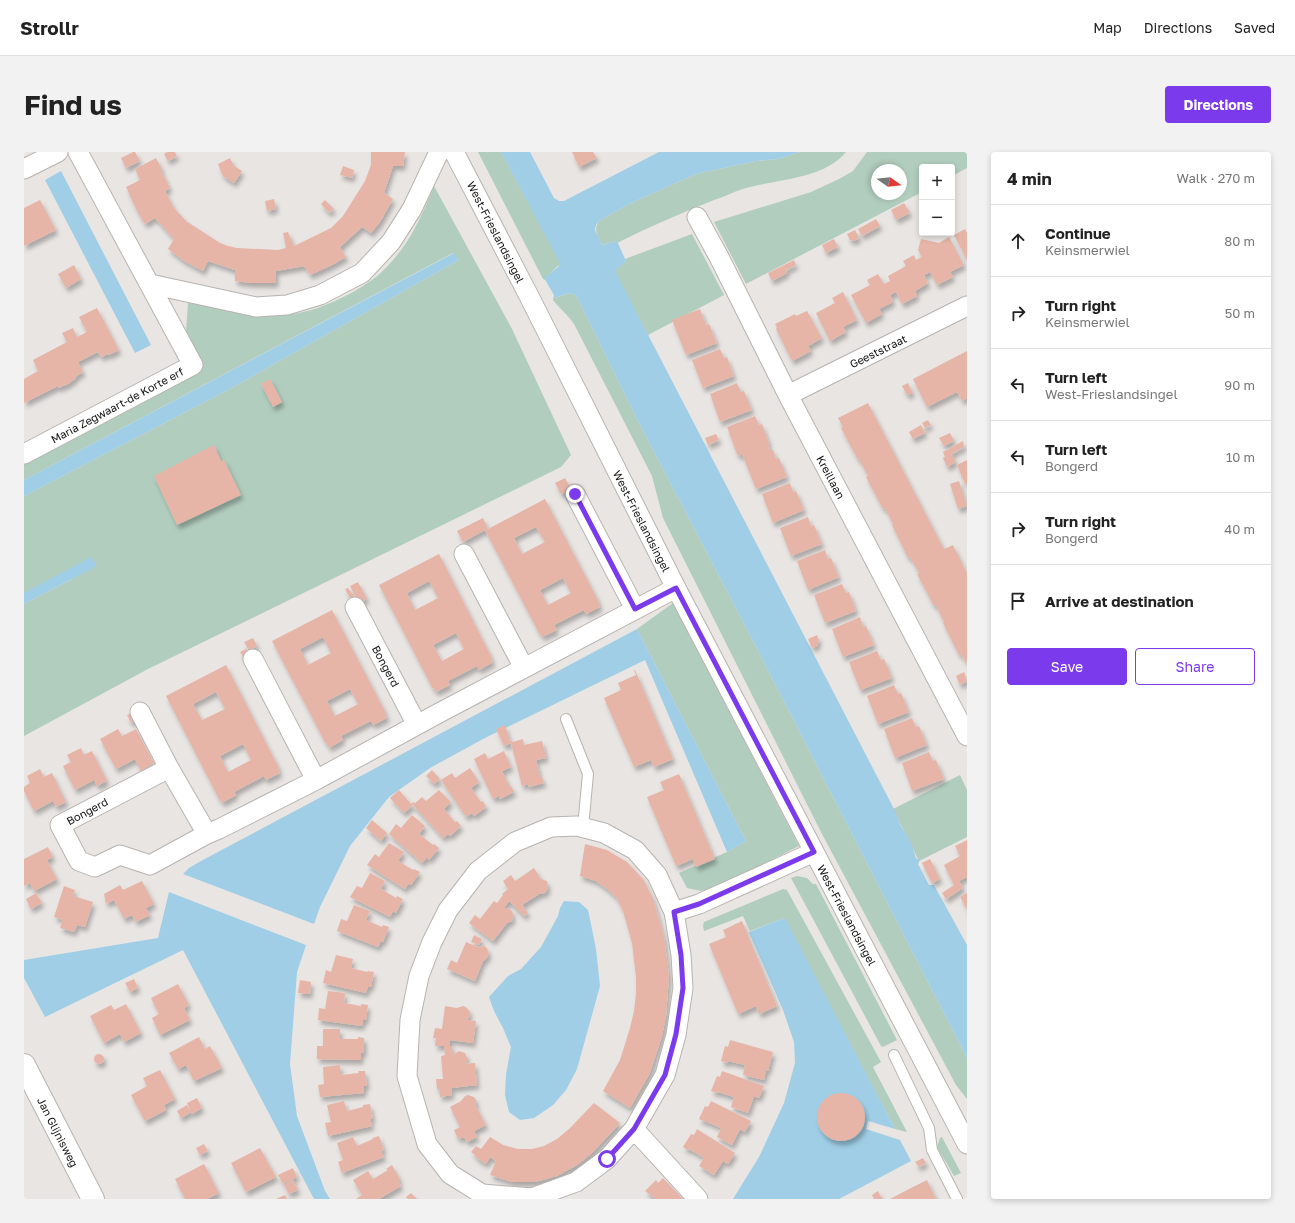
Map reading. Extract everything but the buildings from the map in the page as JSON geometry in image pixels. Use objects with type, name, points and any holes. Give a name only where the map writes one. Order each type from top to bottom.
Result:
[{"type":"street","points":[[24,169],[58,152]]},
{"type":"street","points":[[78,152],[150,284],[256,307],[287,304],[320,295],[362,273],[391,242],[412,209],[439,152]]},
{"type":"street","name":"West-Frieslandsingel","points":[[454,152],[544,326],[676,588],[967,1144]]},
{"type":"street","name":"Kreillaan","points":[[697,217],[719,257],[788,395],[967,736]]},
{"type":"street","name":"Maria Zegwaart-de Korte erf","points":[[24,454],[193,365],[150,284]]},
{"type":"street","name":"Geeststraat","points":[[788,395],[967,306]]},
{"type":"street","points":[[575,494],[635,609]]},
{"type":"street","points":[[464,554],[524,668]]},
{"type":"street","name":"Bongerd","points":[[169,768],[60,825],[80,861],[95,867],[120,855],[150,865],[207,834],[316,780],[676,588]]},
{"type":"street","name":"Bongerd","points":[[355,607],[417,725]]},
{"type":"street","points":[[252,659],[316,780]]},
{"type":"street","points":[[140,712],[169,768],[207,834]]},
{"type":"street","points":[[551,827],[583,827],[604,833],[635,850],[658,875],[674,912],[681,955],[683,988],[676,1034],[665,1075],[634,1129],[607,1159],[576,1182],[532,1198],[482,1194],[450,1174],[427,1144],[407,1076],[410,1020],[419,976],[432,942],[448,910],[478,871],[515,842],[551,827]]},
{"type":"street","points":[[674,912],[699,904],[814,852]]},
{"type":"street","name":"Jan Glijnisweg","points":[[24,1065],[93,1199]]},
{"type":"street","points":[[634,1129],[698,1199]]},
{"type":"lane","points":[[566,719],[588,774],[583,827]]},
{"type":"lane","points":[[894,1055],[929,1128],[932,1150],[957,1199]]},
{"type":"green space","points":[[478,152],[501,152],[561,263],[545,278],[546,280],[543,279]]},
{"type":"green space","points":[[800,152],[846,152],[825,168],[798,177],[739,190],[677,215],[617,243],[617,241],[602,245],[598,236],[596,227],[599,221],[629,204],[696,174],[756,161],[778,159]]},
{"type":"green space","points":[[867,152],[967,152],[967,168],[955,174],[955,164],[919,164],[919,194],[907,200],[907,164],[871,164],[871,200],[907,200],[746,284],[714,222],[811,192],[853,171]]},
{"type":"green space","points":[[434,186],[512,329],[571,455],[561,467],[148,669],[24,736],[24,604],[80,575],[24,601],[24,496],[228,390],[459,260],[453,253],[24,480],[24,462],[202,367],[186,332],[188,303],[275,315],[315,309],[354,292],[384,270],[403,248],[425,208]]},
{"type":"green space","points":[[692,234],[724,295],[648,335],[614,271],[626,261],[625,259]]},
{"type":"green space","points":[[570,293],[576,295],[638,421],[751,637],[967,1058],[967,1099],[956,1085],[822,834],[663,518],[652,476],[574,324],[553,300],[554,295],[555,298]]},
{"type":"green space","points":[[673,603],[799,846],[718,887],[701,891],[687,888],[679,873],[727,852],[746,841],[637,629]]},
{"type":"green space","points":[[960,775],[967,790],[967,837],[919,861],[893,809]]},
{"type":"green space","points":[[797,876],[807,878],[813,884],[816,884],[897,1040],[883,1047],[881,1046],[791,878]]},
{"type":"green space","points":[[783,889],[787,890],[881,1062],[873,1067],[907,1132],[895,1129],[784,918],[750,931],[743,916],[704,931],[704,922]]},
{"type":"green space","points":[[942,1137],[961,1173],[954,1176],[937,1147],[940,1138]]},
{"type":"water","points":[[501,152],[530,152],[554,198],[559,201],[564,201],[659,152],[800,152],[778,159],[756,161],[696,174],[629,204],[599,221],[595,230],[602,245],[617,241],[626,261],[615,271],[894,809],[901,826],[912,845],[916,858],[920,860],[918,864],[929,885],[934,885],[967,945],[967,1058],[751,637],[638,421],[576,295],[570,293],[554,298],[554,295],[544,278],[558,267],[560,263]]},
{"type":"water","points":[[61,171],[151,345],[135,353],[45,180]]},
{"type":"water","points":[[454,253],[459,260],[228,390],[24,496],[24,480]]},
{"type":"water","points":[[91,557],[97,566],[24,604],[24,593]]},
{"type":"water","points":[[637,629],[746,841],[727,852],[645,660],[483,739],[430,768],[389,797],[350,846],[320,907],[314,924],[183,874],[189,868],[201,861]]},
{"type":"water","points":[[169,892],[306,945],[297,972],[290,1064],[297,1116],[325,1191],[330,1199],[314,1199],[183,950],[45,1017],[24,978],[24,960],[158,938]]},
{"type":"water","points":[[564,901],[579,902],[588,910],[596,949],[600,986],[577,1069],[566,1090],[553,1105],[534,1118],[520,1120],[509,1112],[505,1095],[506,1074],[511,1047],[489,997],[508,976],[521,969],[541,947],[558,916]]},
{"type":"water","points":[[784,918],[895,1129],[868,1121],[866,1129],[900,1140],[911,1161],[839,1199],[733,1199],[759,1157],[784,1103],[795,1063],[794,1042],[783,1010],[749,932]]},
{"type":"route","points":[[575,494],[635,609],[676,588],[814,852],[699,904],[674,912],[681,955],[683,988],[676,1034],[665,1075],[634,1129],[607,1159]]}]
